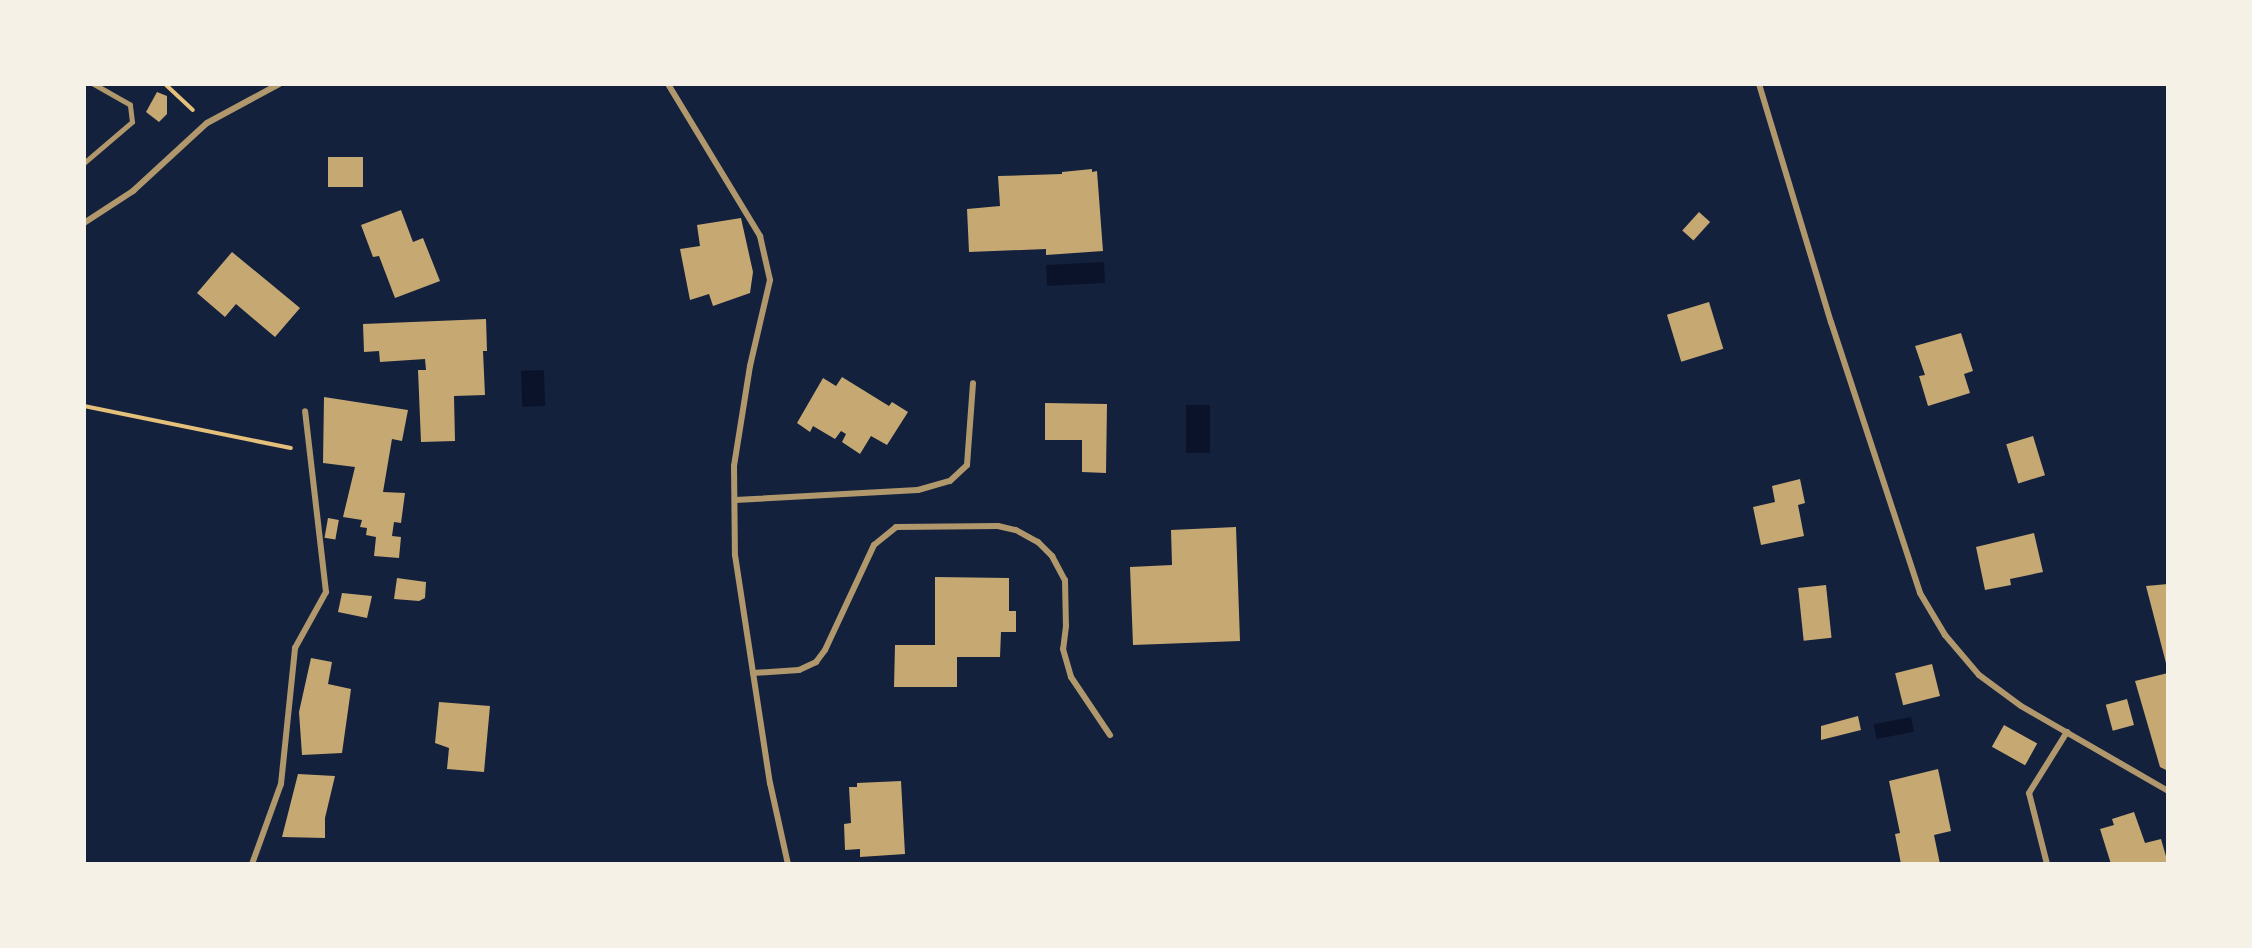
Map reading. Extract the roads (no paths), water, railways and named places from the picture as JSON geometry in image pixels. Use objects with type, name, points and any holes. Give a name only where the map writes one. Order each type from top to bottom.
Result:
[{"type":"street","points":[[84,223],[133,191],[207,123],[279,84]]},
{"type":"street","points":[[668,84],[760,236],[770,280],[750,366],[734,466],[735,555],[771,783],[788,864]]},
{"type":"street","points":[[1759,84],[1831,322],[1920,593],[1945,635],[1979,675],[2021,706],[2168,791]]},
{"type":"street","points":[[735,500],[918,490],[950,481],[967,465],[973,383]]},
{"type":"street","points":[[252,864],[280,783],[295,648],[326,592],[304,411]]},
{"type":"street","points":[[753,673],[799,670],[816,662],[825,650],[874,545],[896,527],[998,526],[1016,530],[1038,542],[1052,556],[1065,580],[1066,626],[1063,648],[1071,676],[1110,735]]},
{"type":"street","points":[[2047,864],[2029,793],[2067,732]]},
{"type":"lane","points":[[84,163],[132,122],[130,105],[93,84]]},
{"type":"water","points":[[1104,262],[1105,283],[1047,286],[1046,265]]},
{"type":"water","points":[[544,370],[545,406],[522,407],[521,371]]},
{"type":"water","points":[[1186,405],[1210,405],[1210,453],[1186,453]]},
{"type":"water","points":[[1911,717],[1914,732],[1877,739],[1874,724]]}]
